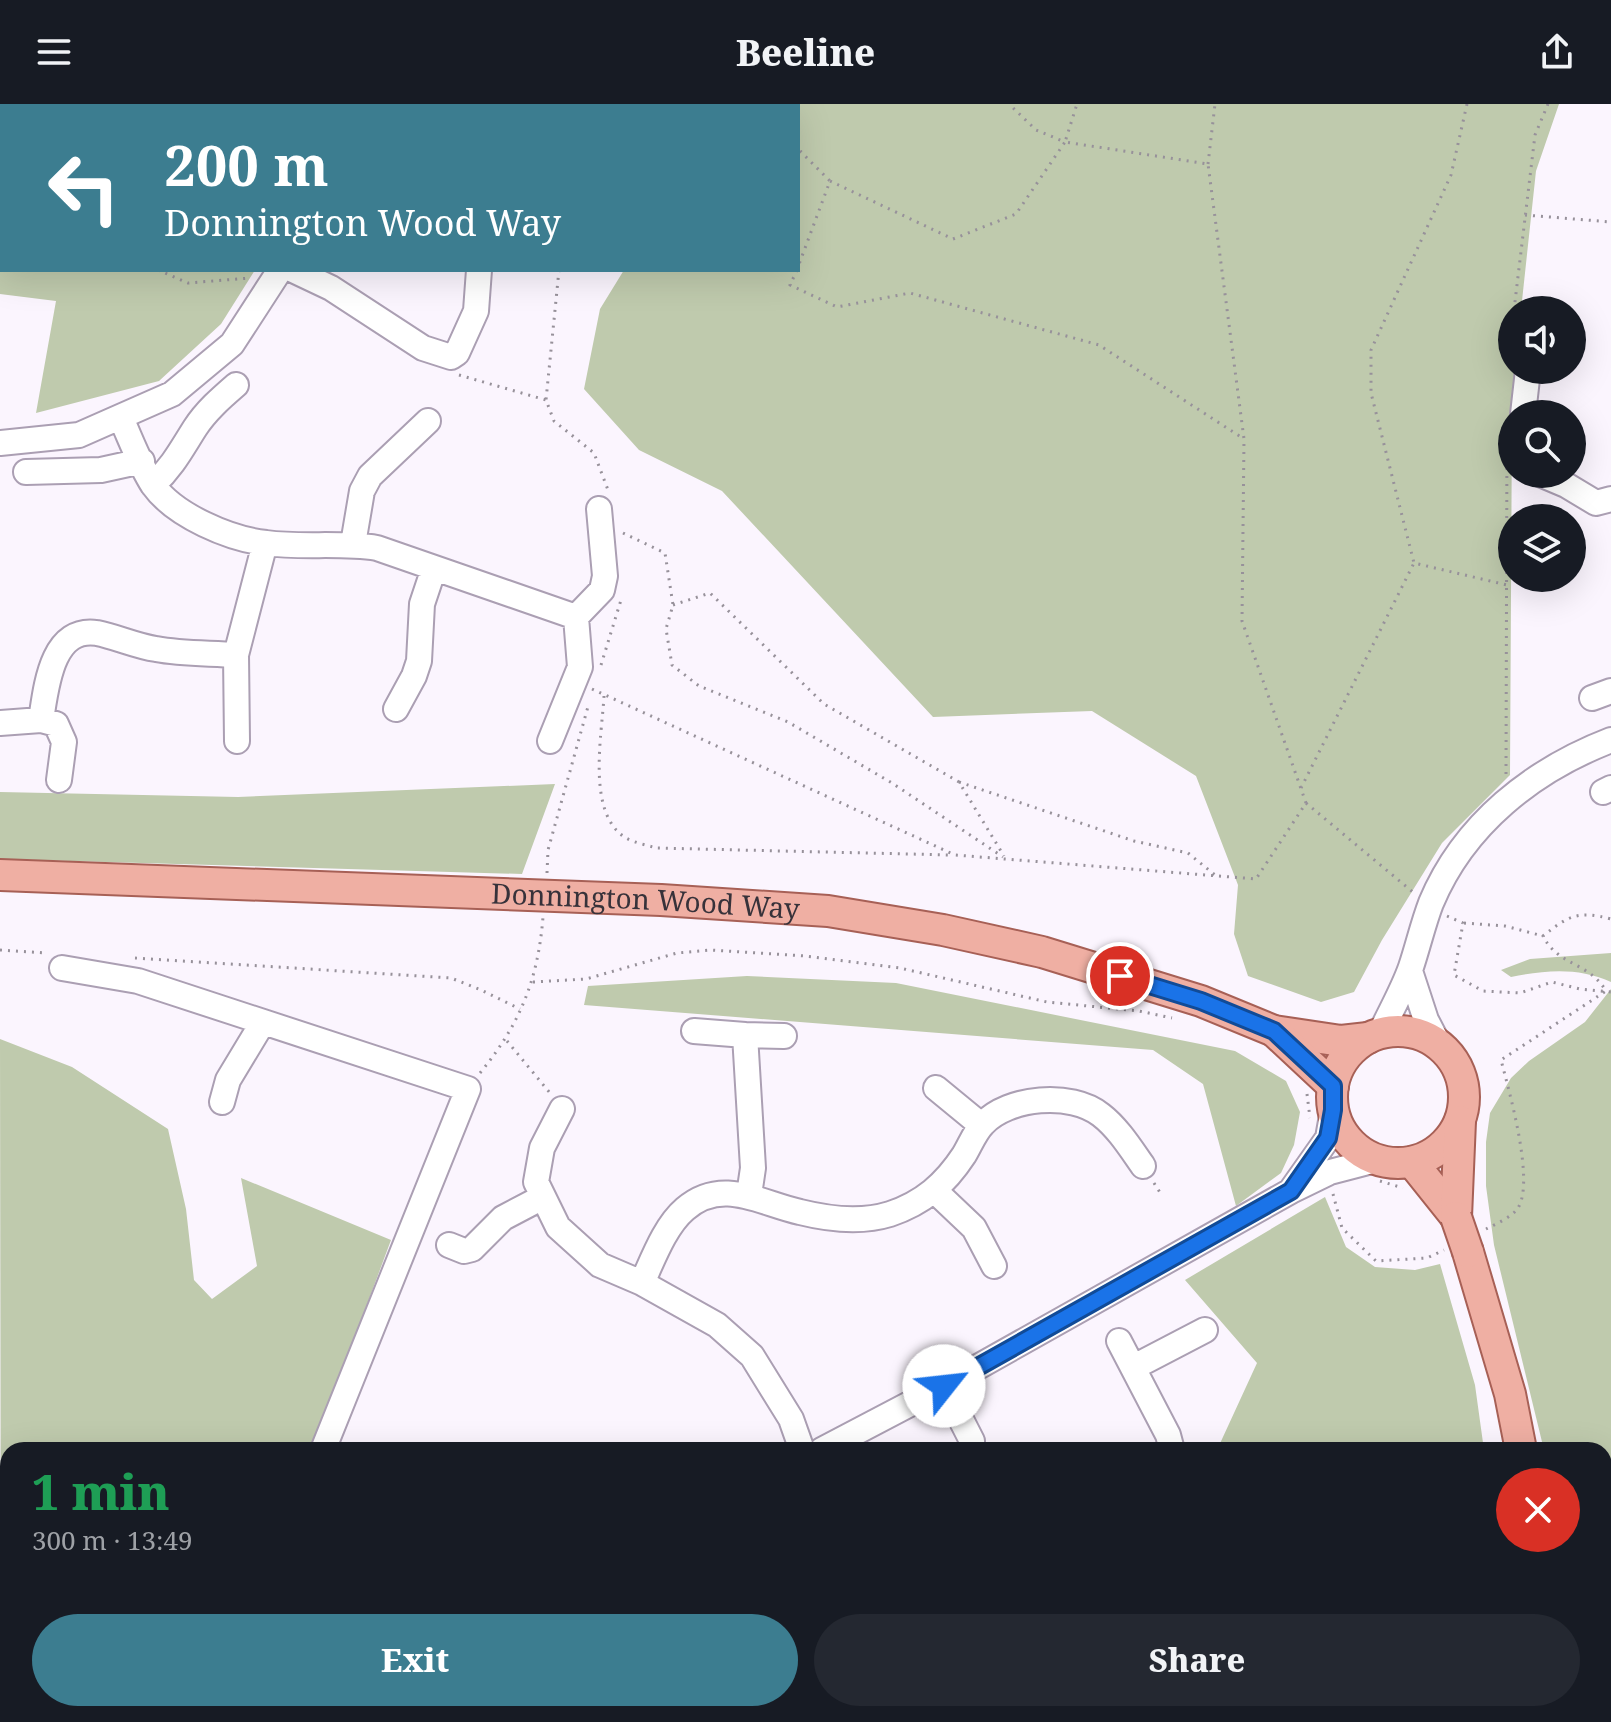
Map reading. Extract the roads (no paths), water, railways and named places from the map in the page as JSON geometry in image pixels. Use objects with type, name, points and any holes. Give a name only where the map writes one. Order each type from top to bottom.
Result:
[{"type":"main road","name":"Donnington Wood Way","points":[[0,875],[661,900],[828,911],[943,930],[1042,952],[1201,1001],[1274,1031],[1341,1041],[1374,1036]]},
{"type":"main road","name":"Donnington Wood Way","points":[[1274,1031],[1320,1103]]},
{"type":"main road","points":[[1463,1237],[1394,1163],[1375,1170],[1320,1103],[1351,1050],[1374,1036],[1401,1031],[1421,1035],[1439,1045],[1451,1057],[1462,1080],[1463,1237],[1506,1380],[1519,1442]]},
{"type":"main road","points":[[1409,1176],[1449,1140],[1460,1121]]},
{"type":"street","points":[[303,272],[336,279],[423,348],[451,357],[457,353],[476,311],[479,272]]},
{"type":"street","points":[[0,443],[79,435],[172,394],[232,344],[271,274]]},
{"type":"street","points":[[153,485],[179,458],[208,411],[236,385]]},
{"type":"street","points":[[121,418],[153,485],[192,519],[265,543],[353,544],[377,548],[578,626]]},
{"type":"street","points":[[353,544],[362,491],[370,476],[428,421]]},
{"type":"street","points":[[26,472],[101,470],[142,461]]},
{"type":"street","points":[[1571,488],[1596,503],[1611,499]]},
{"type":"street","points":[[550,741],[580,667],[578,626],[611,590],[605,576],[604,500]]},
{"type":"street","points":[[237,741],[236,655],[265,543]]},
{"type":"street","points":[[396,709],[419,661],[422,604],[434,568]]},
{"type":"street","points":[[41,720],[55,658],[70,639],[82,633],[97,633],[158,650],[236,655]]},
{"type":"street","points":[[0,723],[41,720],[56,724],[64,742],[59,780]]},
{"type":"street","points":[[1374,1036],[1410,971],[1430,905],[1472,837],[1505,800],[1550,768],[1611,740]]},
{"type":"street","points":[[55,961],[138,981],[468,1089],[326,1442]]},
{"type":"street","points":[[1410,971],[1426,1020],[1439,1045]]},
{"type":"street","points":[[222,1102],[228,1080],[263,1022]]},
{"type":"street","points":[[694,1031],[784,1036]]},
{"type":"street","points":[[745,1035],[753,1168],[749,1195]]},
{"type":"street","points":[[940,1101],[981,1125]]},
{"type":"street","points":[[642,1283],[673,1222],[685,1209],[703,1198],[727,1193],[749,1195],[799,1212],[853,1220],[887,1215],[919,1202],[935,1191],[962,1157],[981,1125],[1011,1104],[1064,1101],[1084,1105],[1133,1133],[1143,1166]]},
{"type":"street","points":[[1291,1191],[1328,1138],[1320,1103]]},
{"type":"street","points":[[562,1109],[542,1148],[536,1182],[558,1227],[600,1265],[642,1283],[717,1325],[752,1356],[791,1419],[799,1442]]},
{"type":"street","points":[[837,1442],[944,1386],[1291,1191],[1330,1172],[1375,1170]]},
{"type":"street","points":[[935,1191],[974,1228],[994,1266]]},
{"type":"street","points":[[449,1245],[464,1251],[472,1249],[503,1218],[543,1197]]},
{"type":"street","points":[[1134,1367],[1205,1330]]},
{"type":"street","points":[[1119,1341],[1170,1442]]},
{"type":"street","points":[[944,1386],[972,1441]]}]
